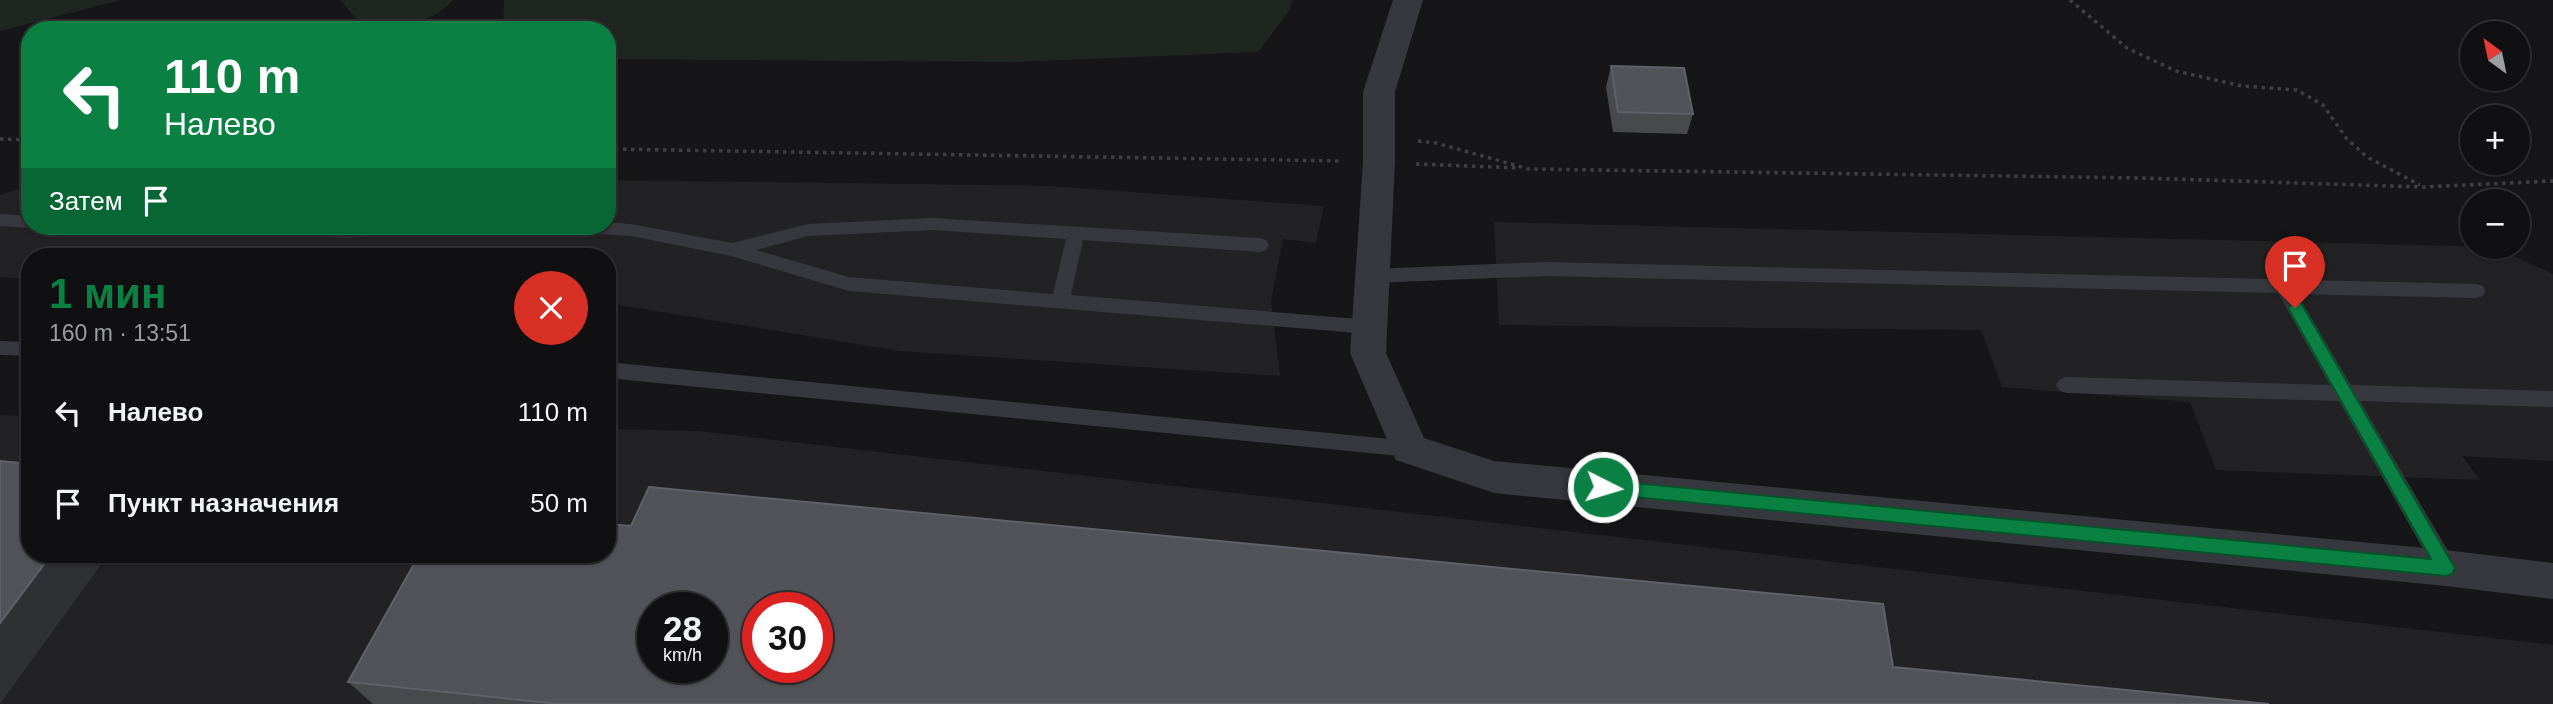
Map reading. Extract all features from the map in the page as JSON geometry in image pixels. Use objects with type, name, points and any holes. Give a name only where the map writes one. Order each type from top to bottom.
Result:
[{"type":"street","points":[[1408,0],[1379,92],[1379,150],[1368,353],[1410,449],[1494,477],[2446,568],[2553,582]]},
{"type":"lane","points":[[0,220],[21,221]]},
{"type":"lane","points":[[731,249],[808,230],[932,224],[1259,245]]},
{"type":"lane","points":[[616,229],[731,249],[849,284],[1370,327]]},
{"type":"lane","points":[[1060,302],[1076,233]]},
{"type":"lane","points":[[1372,276],[1547,269],[2476,291]]},
{"type":"lane","points":[[2283,286],[2446,568]]},
{"type":"lane","points":[[0,348],[21,349]]},
{"type":"lane","points":[[616,371],[1410,449]]},
{"type":"lane","points":[[2066,385],[2553,399]]},
{"type":"path","points":[[2070,0],[2127,48],[2176,71],[2242,86],[2297,90],[2323,105],[2347,139],[2367,157],[2424,187]]},
{"type":"path","points":[[0,139],[21,140]]},
{"type":"path","points":[[616,149],[1379,150],[1436,143],[1529,169]]},
{"type":"path","points":[[1379,150],[1529,169],[2140,178],[2424,187],[2553,181]]},
{"type":"shaded area","points":[[0,0],[121,0],[39,21],[21,21],[21,26],[0,31]]},
{"type":"shaded area","points":[[340,0],[453,0],[434,15],[415,21],[358,21]]},
{"type":"shaded area","points":[[504,0],[1293,0],[1289,11],[1258,52],[1013,62],[616,59],[616,21],[503,21]]},
{"type":"shaded area","points":[[616,180],[1050,186],[1324,206],[1316,243],[1283,239],[1271,301],[1280,376],[899,351],[616,304],[616,248],[21,248],[21,278],[0,277],[0,195],[21,188],[21,235],[616,235]]},
{"type":"shaded area","points":[[1494,222],[2460,246],[2460,259],[2520,259],[2553,274],[2553,461],[2462,456],[2480,480],[2216,470],[2190,402],[2002,387],[1981,330],[1499,325]]},
{"type":"shaded area","points":[[0,415],[21,416],[21,563],[616,563],[616,429],[698,431],[2553,645],[2553,704],[0,704]]},
{"type":"building","points":[[1611,66],[1684,68],[1693,114],[1618,112]]},
{"type":"building","points":[[0,461],[21,463],[21,563],[45,563],[0,623]]},
{"type":"building","points":[[649,487],[1883,604],[1893,667],[2269,704],[549,704],[348,682],[415,563],[616,563],[616,525],[631,526]]},
{"type":"route","points":[[1603,487],[2446,568],[2295,308]]}]
